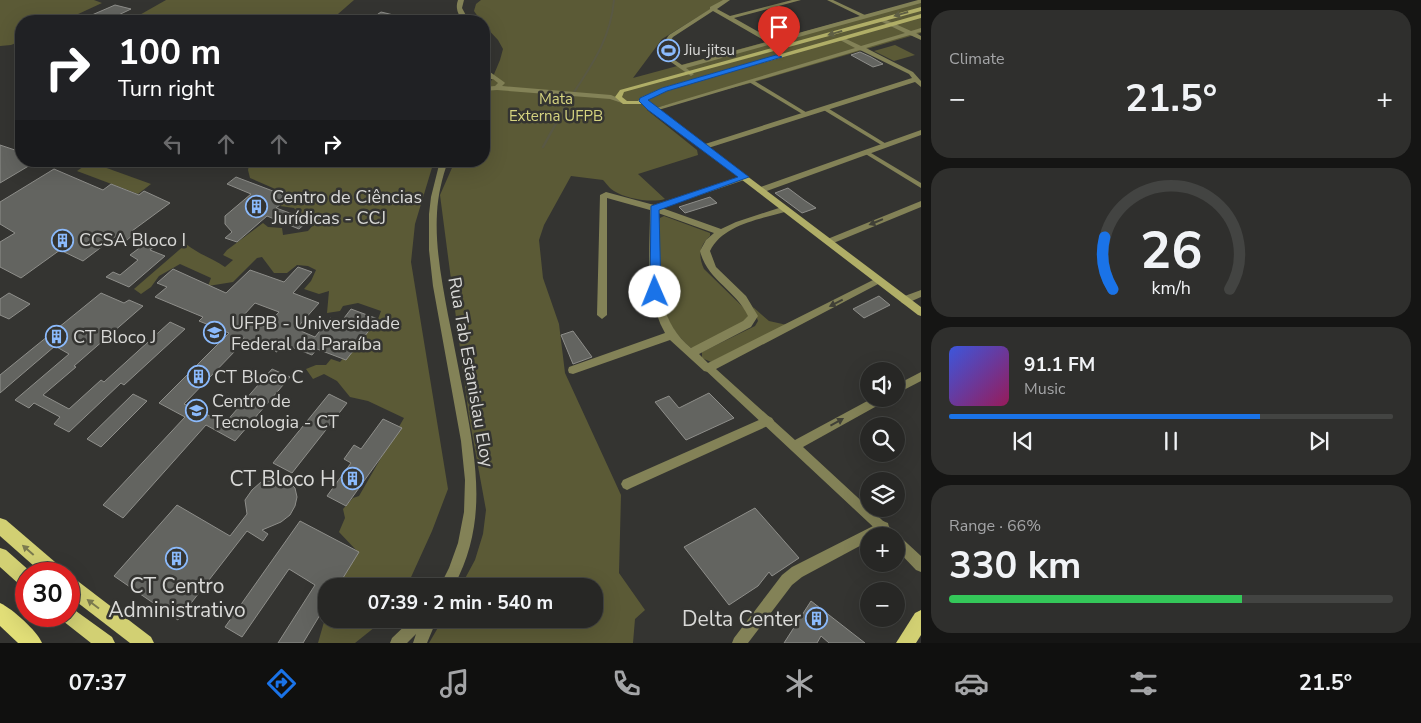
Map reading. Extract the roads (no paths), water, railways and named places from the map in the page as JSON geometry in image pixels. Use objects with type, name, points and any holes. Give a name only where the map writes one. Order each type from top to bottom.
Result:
[{"type":"highway","points":[[0,613],[32,643]]},
{"type":"main road","points":[[652,109],[622,101],[618,97],[623,92],[921,9]]},
{"type":"main road","points":[[633,104],[664,89],[921,16]]},
{"type":"main road","points":[[623,92],[639,92],[652,109],[921,312]]},
{"type":"main road","points":[[0,526],[42,562]]},
{"type":"main road","points":[[0,556],[15,569]]},
{"type":"main road","points":[[80,593],[145,643]]},
{"type":"main road","points":[[905,643],[921,619]]},
{"type":"main road","points":[[80,623],[106,643]]},
{"type":"street","points":[[461,0],[459,5],[463,15]]},
{"type":"street","points":[[691,74],[660,52],[671,36],[727,0]]},
{"type":"street","points":[[729,18],[798,0]]},
{"type":"street","points":[[829,0],[864,16]]},
{"type":"street","points":[[682,67],[921,1]]},
{"type":"street","points":[[712,8],[784,48]]},
{"type":"street","points":[[882,20],[921,38]]},
{"type":"street","points":[[652,109],[921,30]]},
{"type":"street","points":[[704,147],[824,108],[919,82],[911,73],[842,38]]},
{"type":"street","points":[[738,60],[748,66]]},
{"type":"street","points":[[490,78],[499,84]]},
{"type":"street","points":[[752,81],[806,114]]},
{"type":"street","points":[[490,87],[499,84],[603,94],[623,92]]},
{"type":"street","points":[[603,94],[622,101]]},
{"type":"street","points":[[824,108],[885,145]]},
{"type":"street","points":[[761,190],[921,132]]},
{"type":"street","points":[[866,152],[921,186]]},
{"type":"street","name":"Rua Tab Estanislau Eloy","points":[[442,167],[432,203],[431,233],[434,268],[470,464],[472,498],[466,535],[456,571],[452,578]]},
{"type":"street","points":[[654,208],[744,177]]},
{"type":"street","points":[[602,315],[603,197],[610,195],[654,208],[720,232]]},
{"type":"street","points":[[828,242],[921,204]]},
{"type":"street","points":[[654,208],[655,292],[659,310],[672,336],[768,421],[883,527]]},
{"type":"street","points":[[691,352],[747,324],[753,316],[747,304],[713,269],[705,256],[706,246],[720,232],[785,209]]},
{"type":"street","points":[[708,368],[879,280]]},
{"type":"street","points":[[905,300],[921,293]]},
{"type":"street","points":[[573,370],[672,336]]},
{"type":"street","points":[[905,385],[921,376]]},
{"type":"street","points":[[795,446],[866,407]]},
{"type":"street","points":[[627,484],[768,421]]},
{"type":"street","points":[[739,643],[787,580],[797,572],[860,544]]},
{"type":"street","points":[[905,549],[921,565]]},
{"type":"street","points":[[397,643],[413,628]]},
{"type":"street","points":[[420,643],[426,628]]},
{"type":"waterway","points":[[564,108],[596,57],[608,31],[614,0]]},
{"type":"waterway","points":[[543,147],[565,107]]},
{"type":"place","name":"Jiu-jitsu","points":[[668,50]]},
{"type":"place","name":"Centro de Ciências Jurídicas - CCJ","points":[[256,207]]},
{"type":"place","name":"CCSA Bloco I","points":[[63,240]]},
{"type":"place","name":"UFPB - Universidade Federal da Paraíba","points":[[215,333]]},
{"type":"place","name":"CT Bloco J","points":[[57,337]]},
{"type":"place","name":"CT Bloco C","points":[[198,377]]},
{"type":"place","name":"Centro de Tecnologia - CT","points":[[196,411]]},
{"type":"place","name":"CT Bloco H","points":[[352,479]]},
{"type":"place","name":"CT Centro Administrativo","points":[[177,559]]},
{"type":"place","name":"Delta Center","points":[[817,619]]},
{"type":"park label","name":"Mata Externa UFPB","points":[[556,108]]}]
